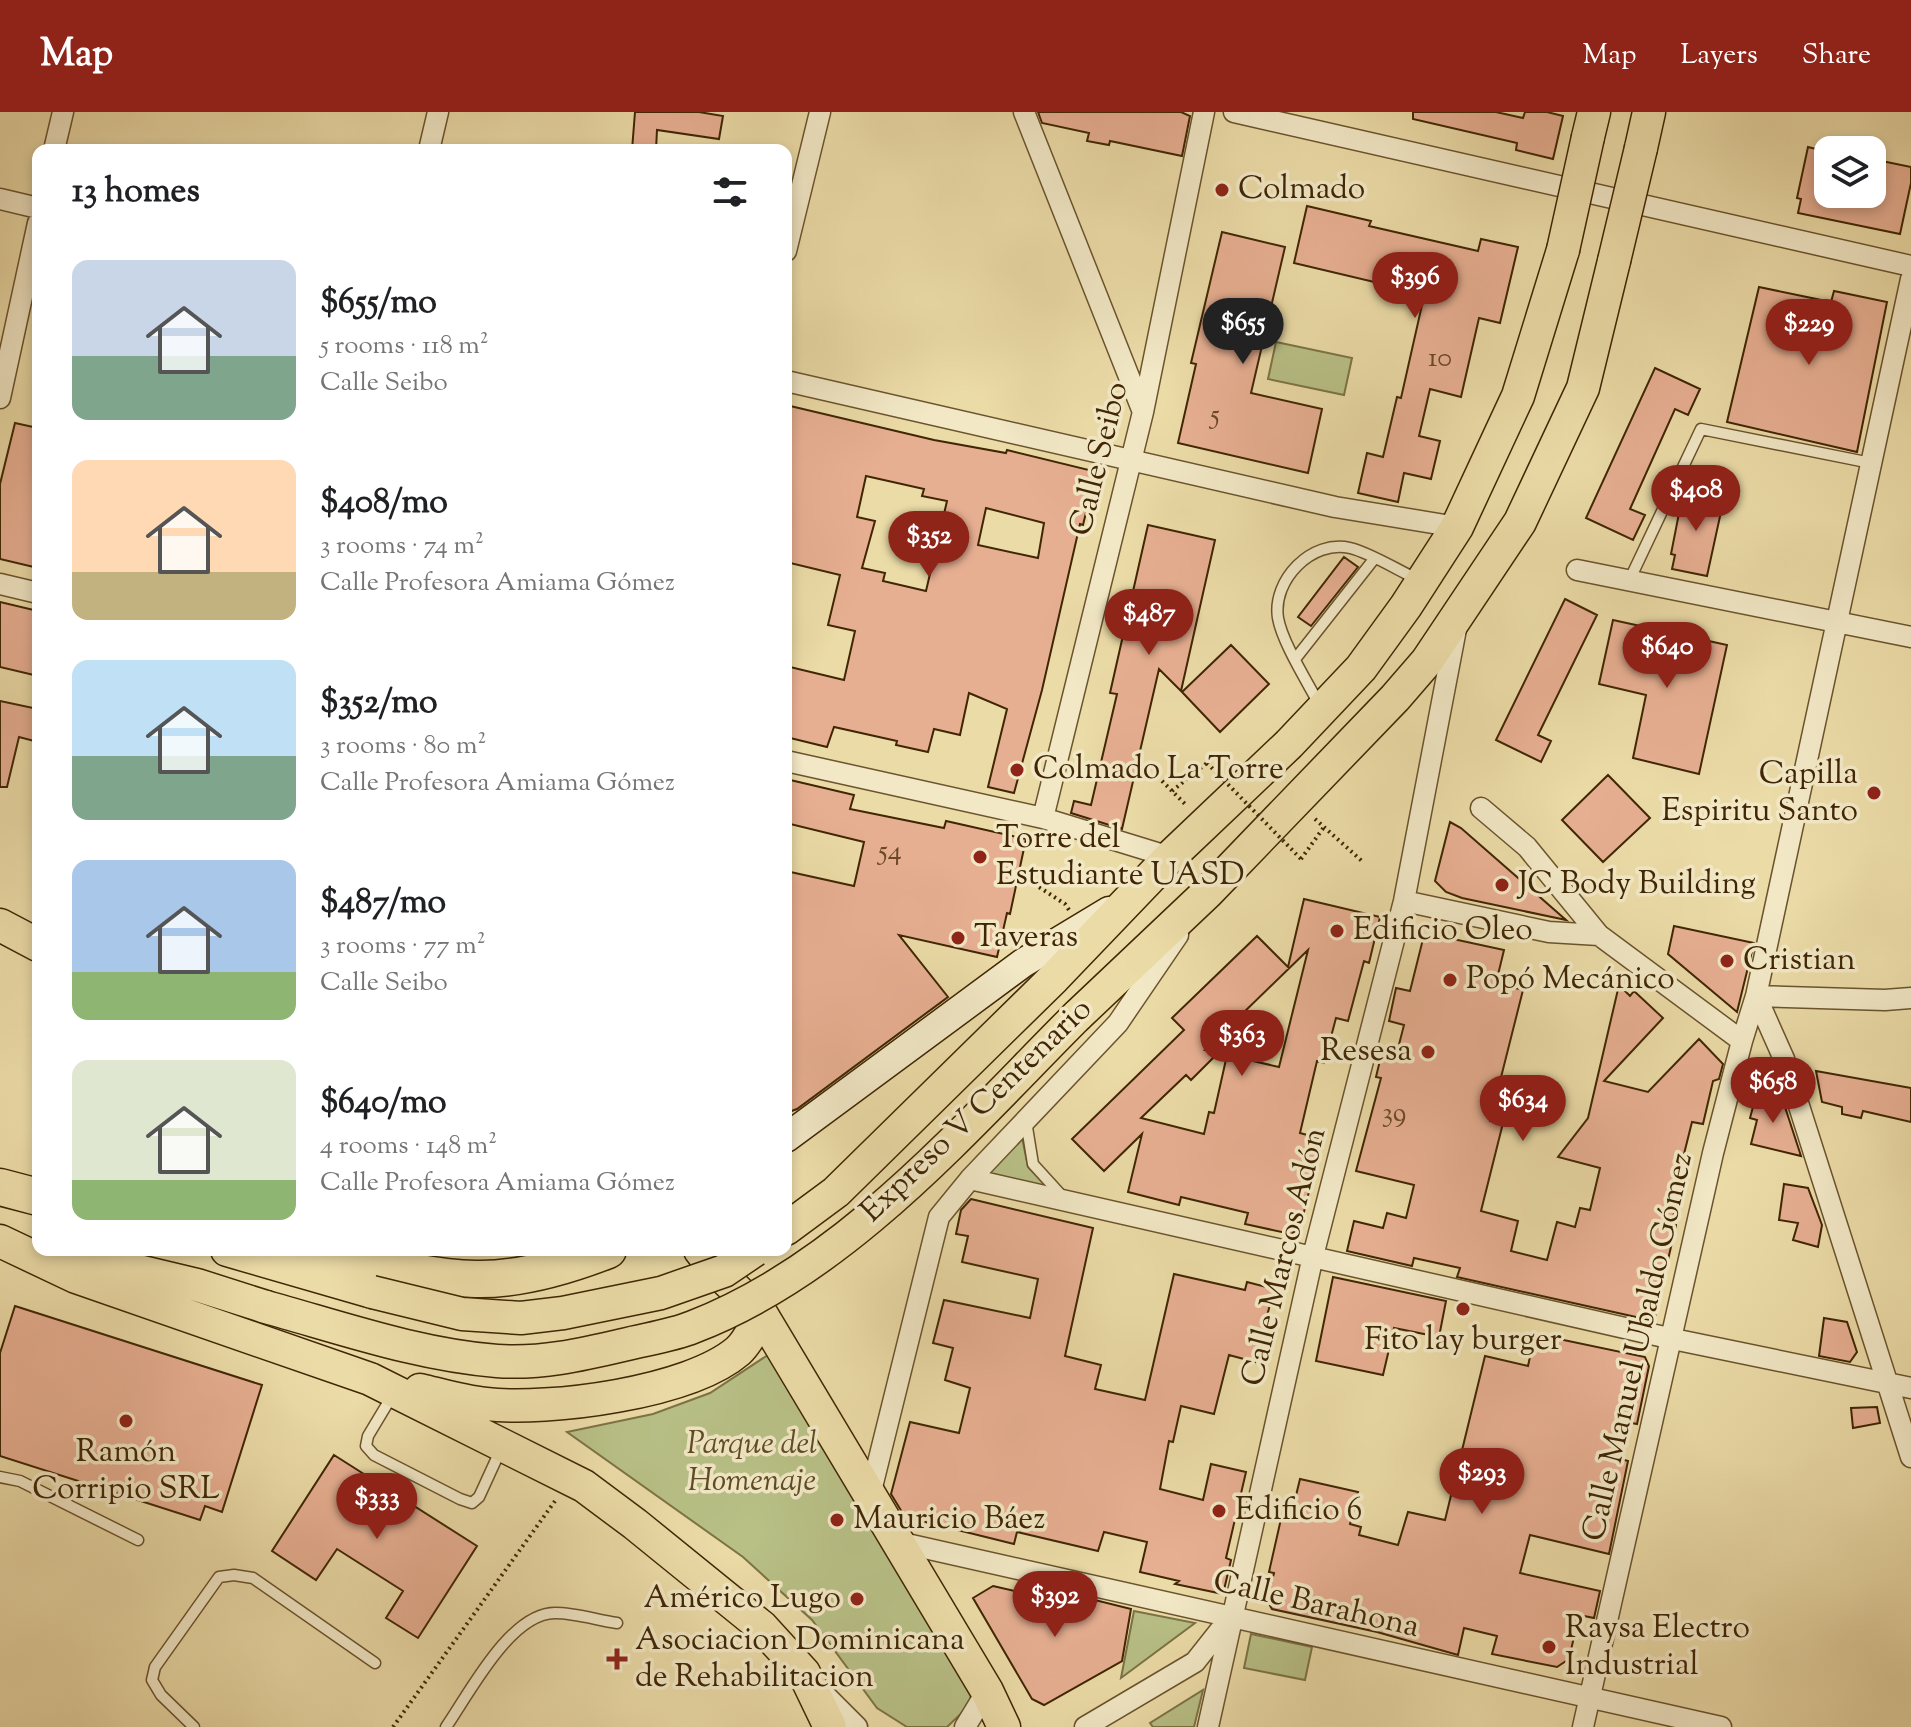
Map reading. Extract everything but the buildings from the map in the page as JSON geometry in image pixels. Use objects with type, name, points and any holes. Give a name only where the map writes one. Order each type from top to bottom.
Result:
[{"type":"highway","points":[[0,1187],[32,1195]]},
{"type":"highway","points":[[343,1256],[407,1271],[476,1279],[522,1276],[593,1256]]},
{"type":"main road","name":"Expreso V Centenario","points":[[77,1256],[197,1285],[266,1307],[451,1356],[499,1361],[551,1360],[692,1328],[744,1304],[792,1276],[909,1184],[1077,1016],[1207,893],[1427,661],[1520,522],[1583,388],[1649,112]]},
{"type":"main road","name":"Expreso V Centenario","points":[[792,1225],[836,1192],[1054,978],[1170,857],[1361,668],[1457,527],[1518,396],[1563,250],[1591,125]]},
{"type":"main road","points":[[0,925],[32,942]]},
{"type":"main road","points":[[0,1239],[32,1246]]},
{"type":"main road","points":[[0,1239],[32,1255]]},
{"type":"main road","points":[[34,1256],[76,1277],[382,1385],[584,1486],[762,1627],[804,1673],[830,1727]]},
{"type":"main road","points":[[248,1256],[462,1314],[521,1318],[661,1293],[724,1271],[746,1256]]},
{"type":"main road","points":[[705,1256],[762,1315],[987,1691],[1004,1727]]},
{"type":"main road","points":[[382,1385],[484,1404],[571,1405],[679,1380],[715,1365],[740,1349],[762,1315]]},
{"type":"street","points":[[55,144],[63,112]]},
{"type":"street","points":[[430,144],[438,112]]},
{"type":"street","points":[[792,226],[820,112]]},
{"type":"street","points":[[1024,112],[1143,412]]},
{"type":"street","name":"Calle Seibo","points":[[1043,818],[1143,412],[1204,112]]},
{"type":"street","points":[[1234,112],[1911,266]]},
{"type":"street","points":[[0,199],[32,207]]},
{"type":"street","points":[[0,398],[32,251]]},
{"type":"street","name":"Calle Manuel Ubaldo Gómez","points":[[1583,1727],[1713,1153],[1756,996],[1911,279]]},
{"type":"street","points":[[792,382],[1335,507],[1457,527]]},
{"type":"street","points":[[1577,570],[1911,637]]},
{"type":"street","points":[[0,584],[32,592]]},
{"type":"street","name":"Calle Marcos Adón","points":[[1208,1727],[1313,1256],[1404,901],[1459,613]]},
{"type":"street","points":[[792,762],[1043,818],[1170,857]]},
{"type":"street","points":[[1481,808],[1527,847],[1599,935],[1742,1041]]},
{"type":"street","name":"Expreso V Centenario","points":[[870,1495],[939,1217],[970,1179],[1118,1023],[1207,893]]},
{"type":"street","name":"Expreso V Centenario","points":[[792,1134],[1023,963],[1131,898]]},
{"type":"street","points":[[1404,901],[1549,932],[1599,935]]},
{"type":"street","points":[[1911,998],[1756,996],[1784,1059],[1911,1457]]},
{"type":"street","points":[[970,1179],[1673,1339],[1911,1388]]},
{"type":"street","name":"Calle Barahona","points":[[898,1542],[1721,1727]]},
{"type":"street","points":[[1085,1727],[1195,1662],[1232,1615]]},
{"type":"street","points":[[804,1673],[857,1727]]},
{"type":"street","points":[[965,1727],[987,1691]]},
{"type":"lane","points":[[1629,581],[1701,429],[1871,463]]},
{"type":"lane","points":[[1321,709],[1278,619],[1277,600],[1284,579],[1300,563],[1337,546],[1352,548],[1422,581]]},
{"type":"lane","points":[[1296,658],[1374,559]]},
{"type":"lane","points":[[1026,1120],[1033,1164],[1067,1201]]},
{"type":"lane","points":[[382,1385],[366,1446],[374,1455],[460,1499],[472,1503],[479,1497],[503,1445]]},
{"type":"lane","points":[[0,1477],[20,1481],[138,1540]]},
{"type":"lane","points":[[194,1727],[161,1695],[152,1680],[155,1667],[219,1577],[234,1575],[253,1578],[375,1663]]},
{"type":"lane","points":[[446,1727],[492,1659],[518,1628],[554,1613],[617,1623]]},
{"type":"path","points":[[1172,791],[1207,763],[1301,859],[1324,827]]},
{"type":"path","points":[[1162,781],[1205,823]]},
{"type":"path","points":[[1295,802],[1363,862]]},
{"type":"path","points":[[1019,874],[1065,904],[1081,928]]},
{"type":"path","points":[[393,1727],[571,1479]]},
{"type":"green space","points":[[1276,342],[1352,358],[1344,395],[1268,379]]},
{"type":"green space","points":[[1022,1137],[1028,1167],[1051,1191],[984,1175]]},
{"type":"green space","name":"Parque del Homenaje","points":[[780,1347],[974,1684],[968,1707],[947,1727],[907,1727],[877,1708],[812,1620],[743,1557],[567,1432],[653,1414],[710,1393]]},
{"type":"green space","points":[[1134,1611],[1195,1623],[1121,1678]]},
{"type":"green space","points":[[1251,1634],[1312,1647],[1305,1680],[1244,1668]]},
{"type":"green space","points":[[1203,1690],[1194,1727],[1153,1727],[1150,1723]]},
{"type":"place","name":"Colmado","points":[[1222,190]]},
{"type":"place","name":"Colmado La Torre","points":[[1017,770]]},
{"type":"place","name":"Capilla Espiritu Santo","points":[[1874,793]]},
{"type":"place","name":"Torre del Estudiante UASD","points":[[980,857]]},
{"type":"place","name":"JC Body Building","points":[[1502,885]]},
{"type":"place","name":"Edificio Oleo","points":[[1337,931]]},
{"type":"place","name":"Taveras","points":[[958,938]]},
{"type":"place","name":"Cristian","points":[[1727,961]]},
{"type":"place","name":"Popó Mecánico","points":[[1450,980]]},
{"type":"place","name":"Resesa","points":[[1428,1052]]},
{"type":"place","name":"Fito lay burger","points":[[1463,1309]]},
{"type":"place","name":"Ramón Corripio SRL","points":[[126,1421]]},
{"type":"place","name":"Edificio 6","points":[[1219,1511]]},
{"type":"place","name":"Mauricio Báez","points":[[837,1520]]},
{"type":"place","name":"Américo Lugo","points":[[857,1599]]},
{"type":"place","name":"Raysa Electro Industrial","points":[[1549,1647]]},
{"type":"place","name":"Asociacion Dominicana de Rehabilitacion","points":[[617,1659]]}]
